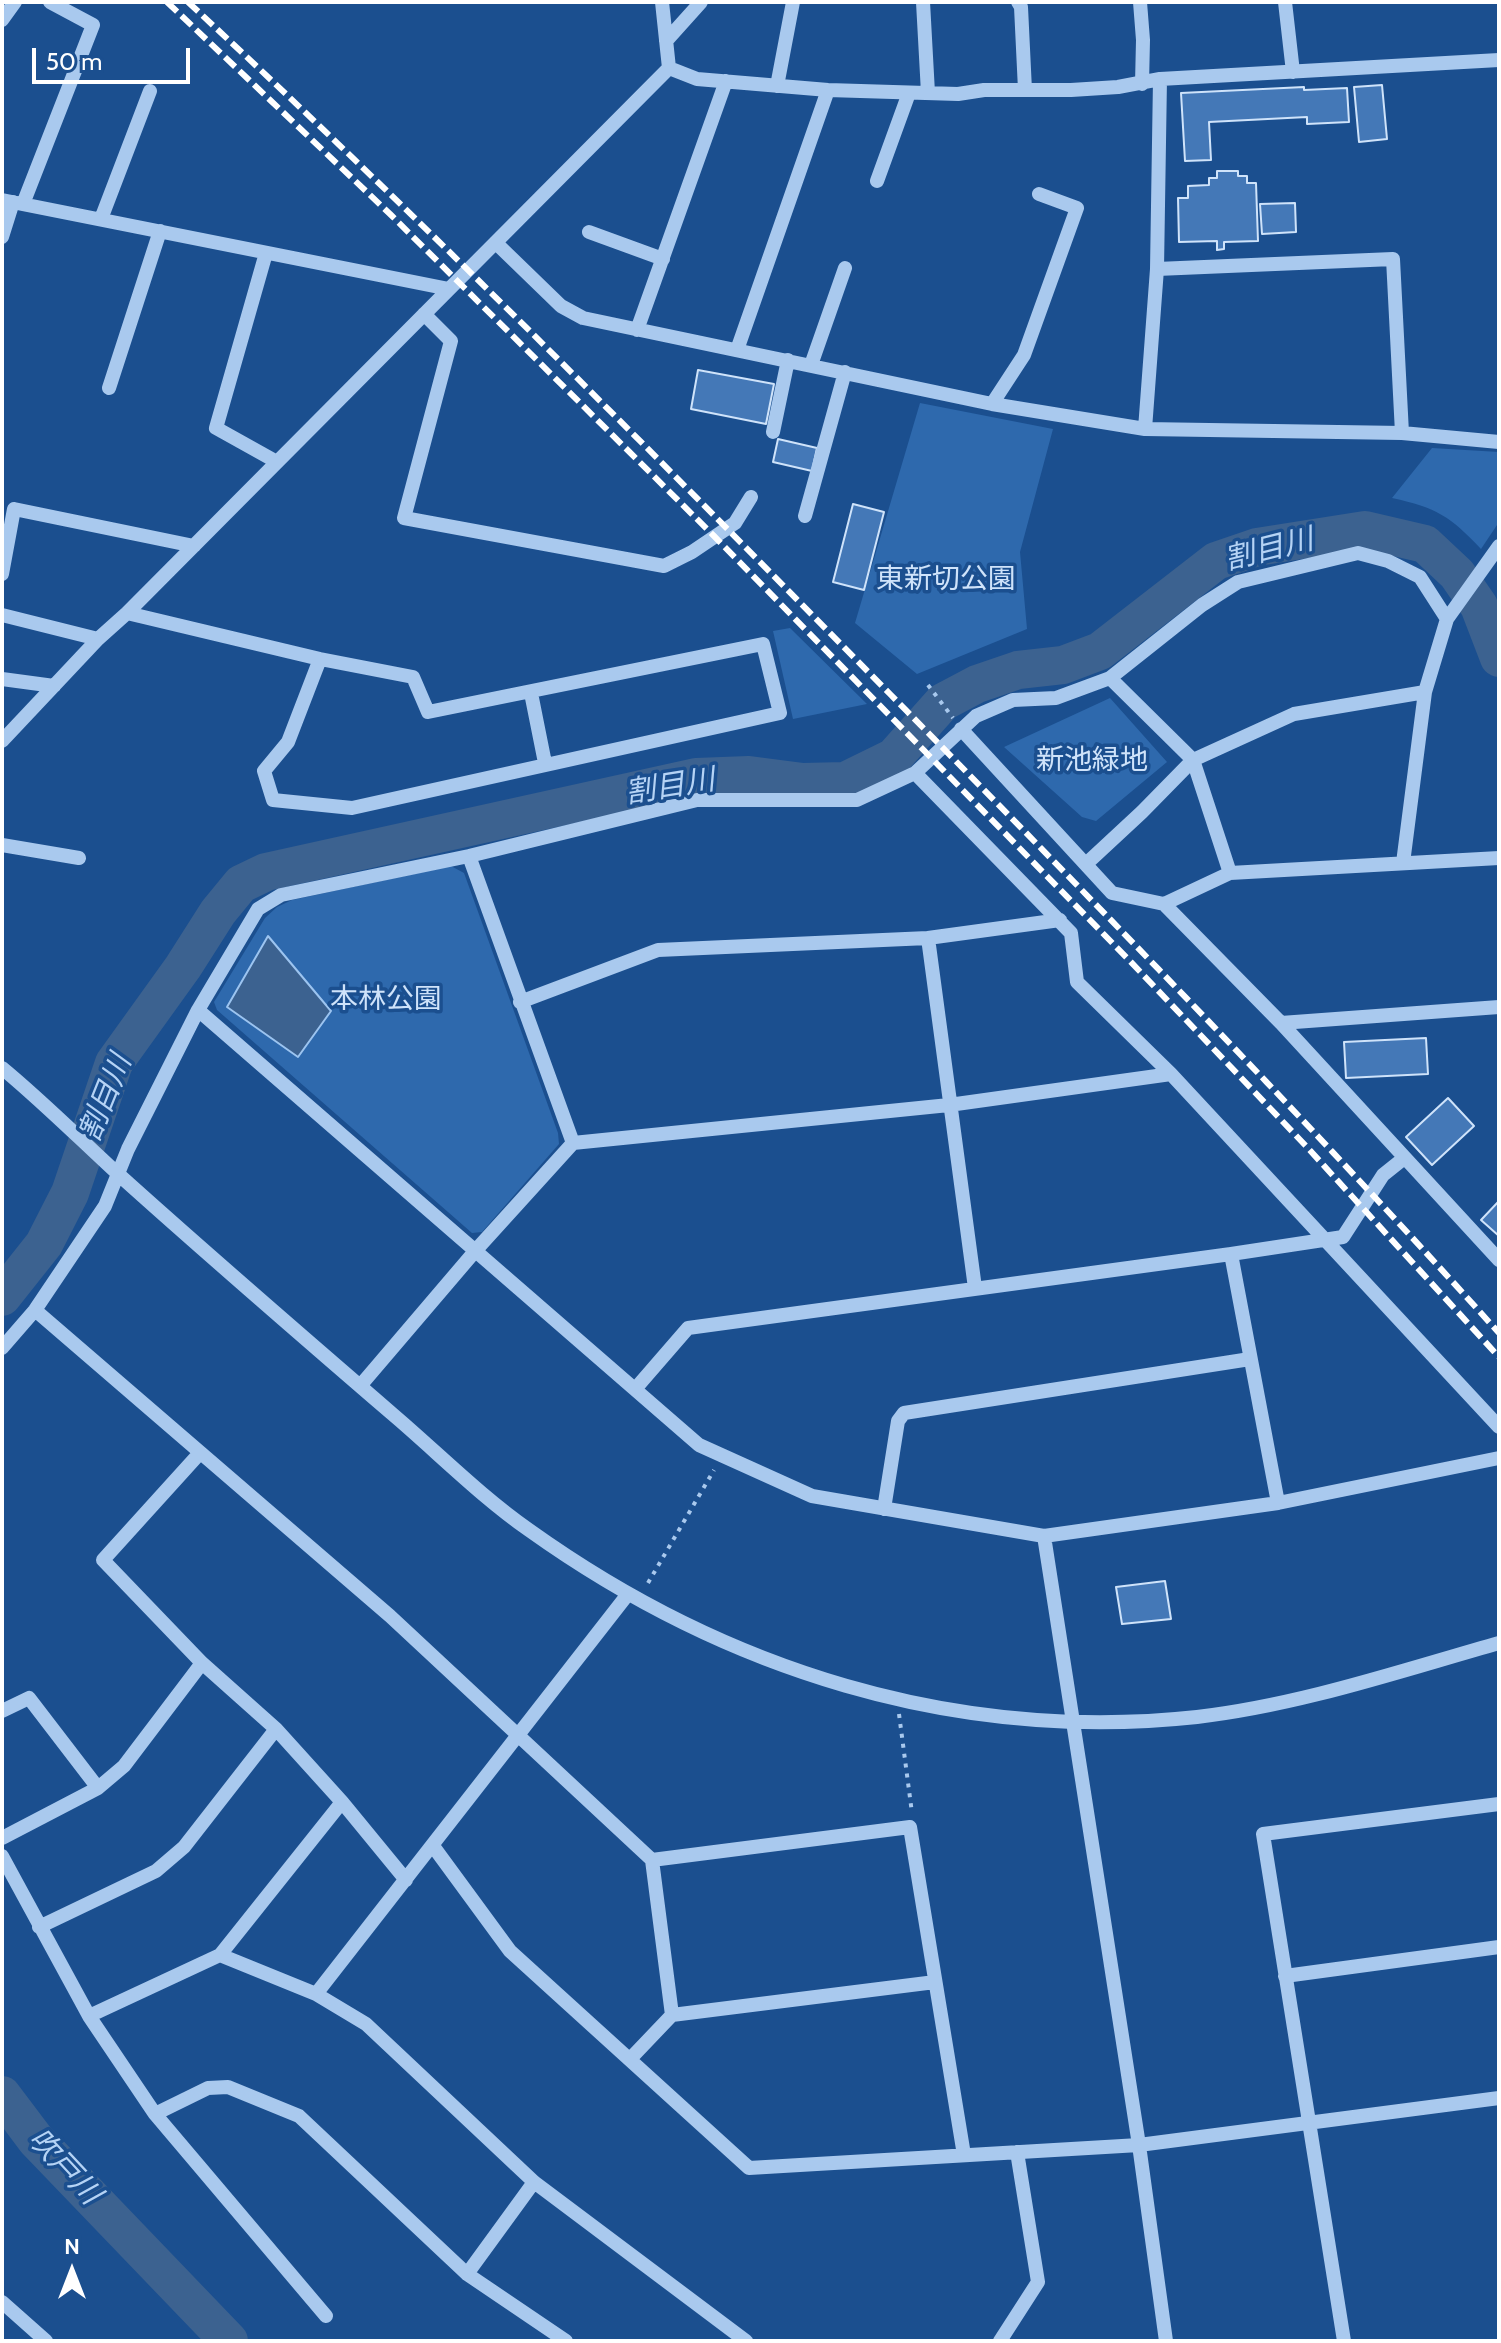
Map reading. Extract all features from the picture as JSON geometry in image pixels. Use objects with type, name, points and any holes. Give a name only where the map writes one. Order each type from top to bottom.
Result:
[{"type":"street","points":[[2,20],[15,2]]},
{"type":"street","points":[[2,237],[13,202],[93,25],[50,2]]},
{"type":"street","points":[[662,2],[669,68]]},
{"type":"street","points":[[666,41],[701,2]]},
{"type":"street","points":[[777,86],[793,2]]},
{"type":"street","points":[[923,2],[928,93]]},
{"type":"street","points":[[1018,2],[1021,7],[1025,90]]},
{"type":"street","points":[[1140,2],[1142,84]]},
{"type":"street","points":[[1285,2],[1293,72]]},
{"type":"street","points":[[669,68],[697,79],[828,90],[958,94],[984,90],[1071,90],[1142,84],[1160,79],[1499,60]]},
{"type":"street","points":[[2,741],[98,639],[669,68]]},
{"type":"street","points":[[1145,429],[1157,269],[1160,79]]},
{"type":"street","points":[[637,330],[726,81]]},
{"type":"street","points":[[737,350],[828,90]]},
{"type":"street","points":[[101,219],[150,91]]},
{"type":"street","points":[[877,181],[909,93]]},
{"type":"street","points":[[992,404],[1024,355],[1077,208],[1039,194]]},
{"type":"street","points":[[13,202],[449,289]]},
{"type":"street","points":[[109,388],[160,231]]},
{"type":"street","points":[[589,232],[663,259]]},
{"type":"street","points":[[496,243],[561,306],[583,318],[992,404],[1145,429],[1402,433],[1499,442]]},
{"type":"street","points":[[266,253],[216,428],[277,462]]},
{"type":"street","points":[[1157,269],[1393,259],[1402,433]]},
{"type":"street","points":[[811,365],[845,268]]},
{"type":"street","points":[[424,314],[451,341],[404,518],[664,566],[692,552],[735,523],[751,497]]},
{"type":"street","points":[[773,432],[788,360]]},
{"type":"street","points":[[805,516],[845,372]]},
{"type":"street","points":[[2,574],[14,509],[194,546]]},
{"type":"street","points":[[1403,863],[1425,692],[1451,613],[1499,546]]},
{"type":"street","points":[[2,1348],[35,1310],[105,1206],[114,1170],[198,1010],[258,909],[281,895],[469,856],[697,800],[857,800],[915,773],[976,716],[1013,700],[1056,698],[1110,678],[1202,605],[1238,582],[1358,553],[1388,561],[1420,577],[1451,613]]},
{"type":"street","points":[[127,613],[320,659],[413,677],[428,712],[763,644],[780,713],[352,808],[273,800],[264,771],[288,742],[320,659]]},
{"type":"street","points":[[2,615],[98,639]]},
{"type":"street","points":[[1110,678],[1193,760],[1230,873]]},
{"type":"street","points":[[2,679],[54,686]]},
{"type":"street","points":[[1086,864],[1193,760],[1294,714],[1425,692]]},
{"type":"street","points":[[531,693],[545,763]]},
{"type":"street","points":[[961,729],[1112,893],[1164,904],[1281,1023],[1499,1260]]},
{"type":"street","points":[[915,773],[1071,933],[1077,982],[1171,1074],[1499,1427]]},
{"type":"street","points":[[2,845],[79,858]]},
{"type":"street","points":[[469,856],[573,1143]]},
{"type":"street","points":[[1164,904],[1230,873],[1499,858]]},
{"type":"street","points":[[520,1002],[658,950],[928,938],[1060,920]]},
{"type":"street","points":[[928,938],[975,1288]]},
{"type":"street","points":[[1281,1023],[1499,1007]]},
{"type":"street","points":[[198,1010],[699,1445],[812,1496],[1044,1536],[1278,1503],[1499,1458]]},
{"type":"street","points":[[2,1068],[114,1170],[526,1529],[633,1597],[741,1649],[815,1678],[956,1712],[1071,1723],[1197,1717],[1307,1697],[1499,1643]]},
{"type":"street","points":[[360,1386],[476,1250],[573,1143],[949,1105],[1171,1074]]},
{"type":"street","points":[[636,1388],[688,1328],[1343,1237],[1383,1175],[1403,1159]]},
{"type":"street","points":[[1231,1254],[1278,1503]]},
{"type":"street","points":[[35,1310],[390,1616],[652,1860],[672,2015]]},
{"type":"street","points":[[884,1509],[898,1421],[904,1413],[1250,1359]]},
{"type":"street","points":[[199,1454],[103,1560],[202,1663],[276,1729],[406,1880]]},
{"type":"street","points":[[1044,1536],[1139,2145],[1166,2341]]},
{"type":"street","points":[[316,1994],[518,1737],[633,1597]]},
{"type":"street","points":[[2,1838],[98,1788],[124,1766],[202,1663]]},
{"type":"street","points":[[2,1711],[29,1698],[98,1788]]},
{"type":"street","points":[[39,1927],[156,1871],[184,1847],[276,1729]]},
{"type":"street","points":[[89,2016],[220,1955],[342,1802]]},
{"type":"street","points":[[1344,2341],[1263,1834],[1499,1804]]},
{"type":"street","points":[[652,1860],[910,1827],[964,2155]]},
{"type":"street","points":[[433,1846],[510,1951],[749,2168],[1139,2145],[1499,2098]]},
{"type":"street","points":[[2,1856],[89,2016],[155,2114],[326,2316]]},
{"type":"street","points":[[1285,1976],[1499,1947]]},
{"type":"street","points":[[220,1955],[316,1994],[366,2024],[534,2182],[746,2341]]},
{"type":"street","points":[[631,2058],[672,2015],[935,1982]]},
{"type":"street","points":[[155,2114],[208,2088],[228,2087],[299,2116],[467,2274],[566,2341]]},
{"type":"street","points":[[1000,2341],[1038,2282],[1017,2152]]},
{"type":"street","points":[[467,2274],[534,2182]]},
{"type":"street","points":[[2,2302],[46,2341]]},
{"type":"path","points":[[928,685],[961,729]]},
{"type":"path","points":[[633,1597],[723,1455]]},
{"type":"path","points":[[897,1700],[913,1817],[910,1827]]},
{"type":"green space","name":"東新切公園","points":[[920,403],[1053,429],[1020,552],[1027,629],[917,674],[855,623]]},
{"type":"green space","points":[[1432,448],[1499,452],[1499,522],[1481,549],[1442,515],[1392,498]]},
{"type":"green space","points":[[790,628],[867,704],[793,719],[773,631]]},
{"type":"green space","name":"新池緑地","points":[[1110,698],[1167,762],[1096,821],[1082,817],[1004,747]]},
{"type":"green space","name":"本林公園","points":[[451,866],[464,873],[558,1133],[559,1144],[482,1232],[472,1233],[217,1010],[214,1002],[265,918],[277,907],[292,900]]},
{"type":"shaded area","points":[[268,936],[331,1011],[298,1057],[227,1007]]},
{"type":"building","points":[[1382,85],[1387,139],[1359,142],[1354,87]]},
{"type":"building","points":[[1304,87],[1304,90],[1347,88],[1349,122],[1307,124],[1307,117],[1209,122],[1211,160],[1185,161],[1181,93]]},
{"type":"building","points":[[1217,171],[1238,171],[1238,176],[1247,176],[1247,183],[1256,183],[1258,241],[1224,242],[1224,249],[1217,250],[1217,241],[1179,242],[1178,198],[1188,198],[1188,186],[1209,185],[1209,178],[1217,178]]},
{"type":"building","points":[[1295,203],[1296,232],[1262,234],[1260,204]]},
{"type":"building","points":[[698,370],[774,384],[766,424],[691,409]]},
{"type":"building","points":[[778,439],[817,448],[812,471],[773,462]]},
{"type":"building","points":[[853,504],[884,512],[864,590],[833,582]]},
{"type":"building","points":[[1426,1038],[1428,1074],[1346,1078],[1344,1042]]},
{"type":"building","points":[[1448,1098],[1474,1126],[1432,1165],[1406,1137]]},
{"type":"building","points":[[1499,1201],[1499,1236],[1481,1220]]},
{"type":"building","points":[[1165,1581],[1171,1619],[1122,1624],[1116,1587]]},
{"type":"waterway","name":"割目川","points":[[2,1297],[44,1244],[70,1193],[114,1063],[218,912],[241,884],[266,872],[696,777],[749,775],[803,782],[845,781],[894,757],[943,702],[977,684],[1018,670],[1063,665],[1100,651],[1216,561],[1257,547],[1365,530],[1425,544],[1457,574],[1479,606],[1499,658]]},
{"type":"waterway","name":"吹戸川","points":[[2,2095],[36,2140],[229,2341]]},
{"type":"railway","points":[[167,2],[390,214],[714,536],[1130,961],[1305,1145],[1499,1357]]},
{"type":"railway","points":[[188,2],[455,258],[804,606],[1198,1010],[1499,1333]]}]
